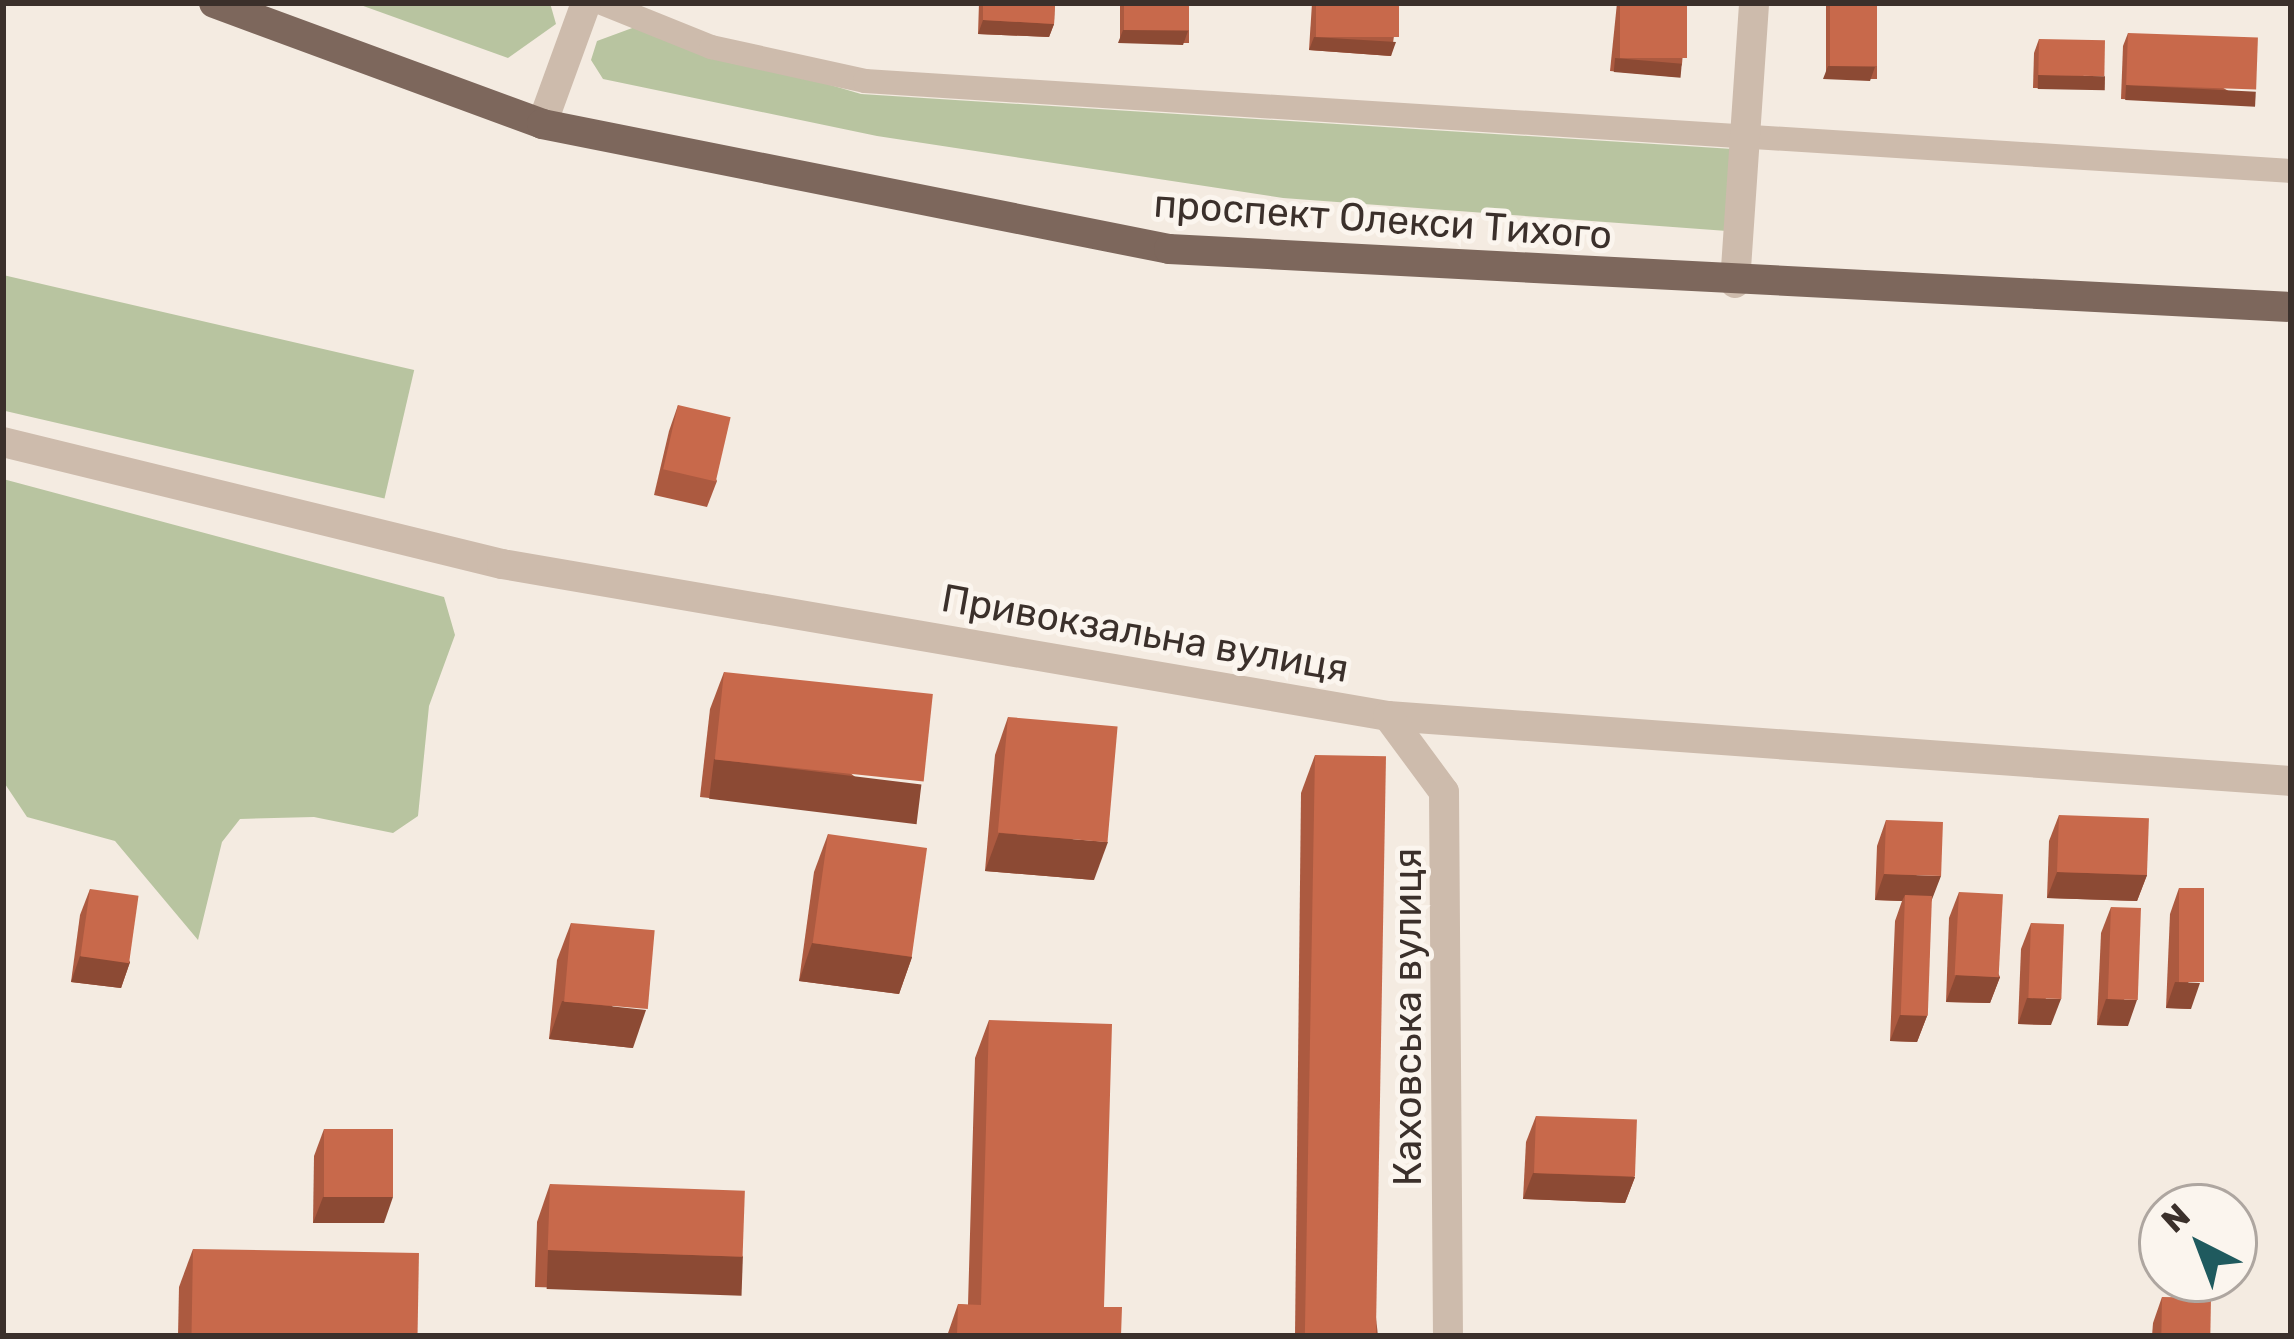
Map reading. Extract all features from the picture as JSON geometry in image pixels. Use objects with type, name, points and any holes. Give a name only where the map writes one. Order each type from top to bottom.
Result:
[{"type":"main road","name":"проспект Олекси Тихого","points":[[214,3],[542,124],[1169,249],[1735,283],[2291,307]]},
{"type":"street","points":[[542,124],[586,3]]},
{"type":"street","points":[[1735,283],[1754,3]]},
{"type":"street","name":"Привокзальна вулиця","points":[[3,442],[502,564],[1388,716],[2291,781]]},
{"type":"street","name":"Каховська вулиця","points":[[1388,716],[1444,792],[1448,1336]]},
{"type":"lane","points":[[602,3],[711,47],[865,81],[2291,171]]},
{"type":"green space","points":[[355,3],[550,3],[556,24],[508,58]]},
{"type":"green space","points":[[635,27],[861,94],[1733,149],[1727,231],[1283,198],[877,136],[603,79],[591,60],[597,41]]},
{"type":"green space","points":[[3,275],[414,370],[384,499],[3,410]]},
{"type":"green space","points":[[3,479],[444,597],[455,635],[429,706],[418,816],[393,833],[314,817],[240,819],[222,842],[198,940],[115,841],[27,817],[3,781]]},
{"type":"building","points":[[983,3],[1055,3],[1054,24],[983,20]]},
{"type":"building","points":[[1124,3],[1189,3],[1189,30],[1124,30]]},
{"type":"building","points":[[1316,3],[1399,3],[1399,37],[1316,37]]},
{"type":"building","points":[[1620,3],[1687,3],[1687,58],[1620,58]]},
{"type":"building","points":[[1830,3],[1877,3],[1877,66],[1830,66]]},
{"type":"building","points":[[2128,33],[2258,38],[2256,90],[2126,85]]},
{"type":"building","points":[[2039,39],[2105,40],[2104,76],[2038,75]]},
{"type":"building","points":[[678,405],[731,417],[716,481],[663,469]]},
{"type":"building","points":[[724,672],[933,694],[924,781],[715,760]]},
{"type":"building","points":[[1008,717],[1118,727],[1107,842],[998,833]]},
{"type":"building","points":[[1315,755],[1386,756],[1376,1336],[1305,1336]]},
{"type":"building","points":[[2059,815],[2149,818],[2147,875],[2057,872]]},
{"type":"building","points":[[1886,820],[1943,822],[1941,876],[1884,874]]},
{"type":"building","points":[[828,834],[927,848],[912,957],[813,943]]},
{"type":"building","points":[[2179,888],[2204,888],[2204,982],[2179,982]]},
{"type":"building","points":[[90,889],[139,896],[129,963],[81,956]]},
{"type":"building","points":[[1959,892],[2003,894],[1999,977],[1955,975]]},
{"type":"building","points":[[1905,895],[1932,896],[1928,1016],[1901,1015]]},
{"type":"building","points":[[2111,907],[2141,908],[2138,1000],[2108,999]]},
{"type":"building","points":[[571,923],[655,930],[648,1009],[564,1002]]},
{"type":"building","points":[[2031,923],[2064,924],[2061,999],[2028,998]]},
{"type":"building","points":[[989,1020],[1112,1024],[1104,1307],[1122,1307],[1121,1336],[957,1336],[958,1304],[981,1305]]},
{"type":"building","points":[[1536,1116],[1637,1120],[1635,1176],[1534,1173]]},
{"type":"building","points":[[324,1129],[393,1129],[393,1197],[324,1197]]},
{"type":"building","points":[[550,1184],[745,1191],[743,1257],[548,1250]]},
{"type":"building","points":[[193,1249],[419,1253],[418,1336],[191,1336]]},
{"type":"building","points":[[2162,1303],[2211,1303],[2210,1336],[2161,1336]]}]
